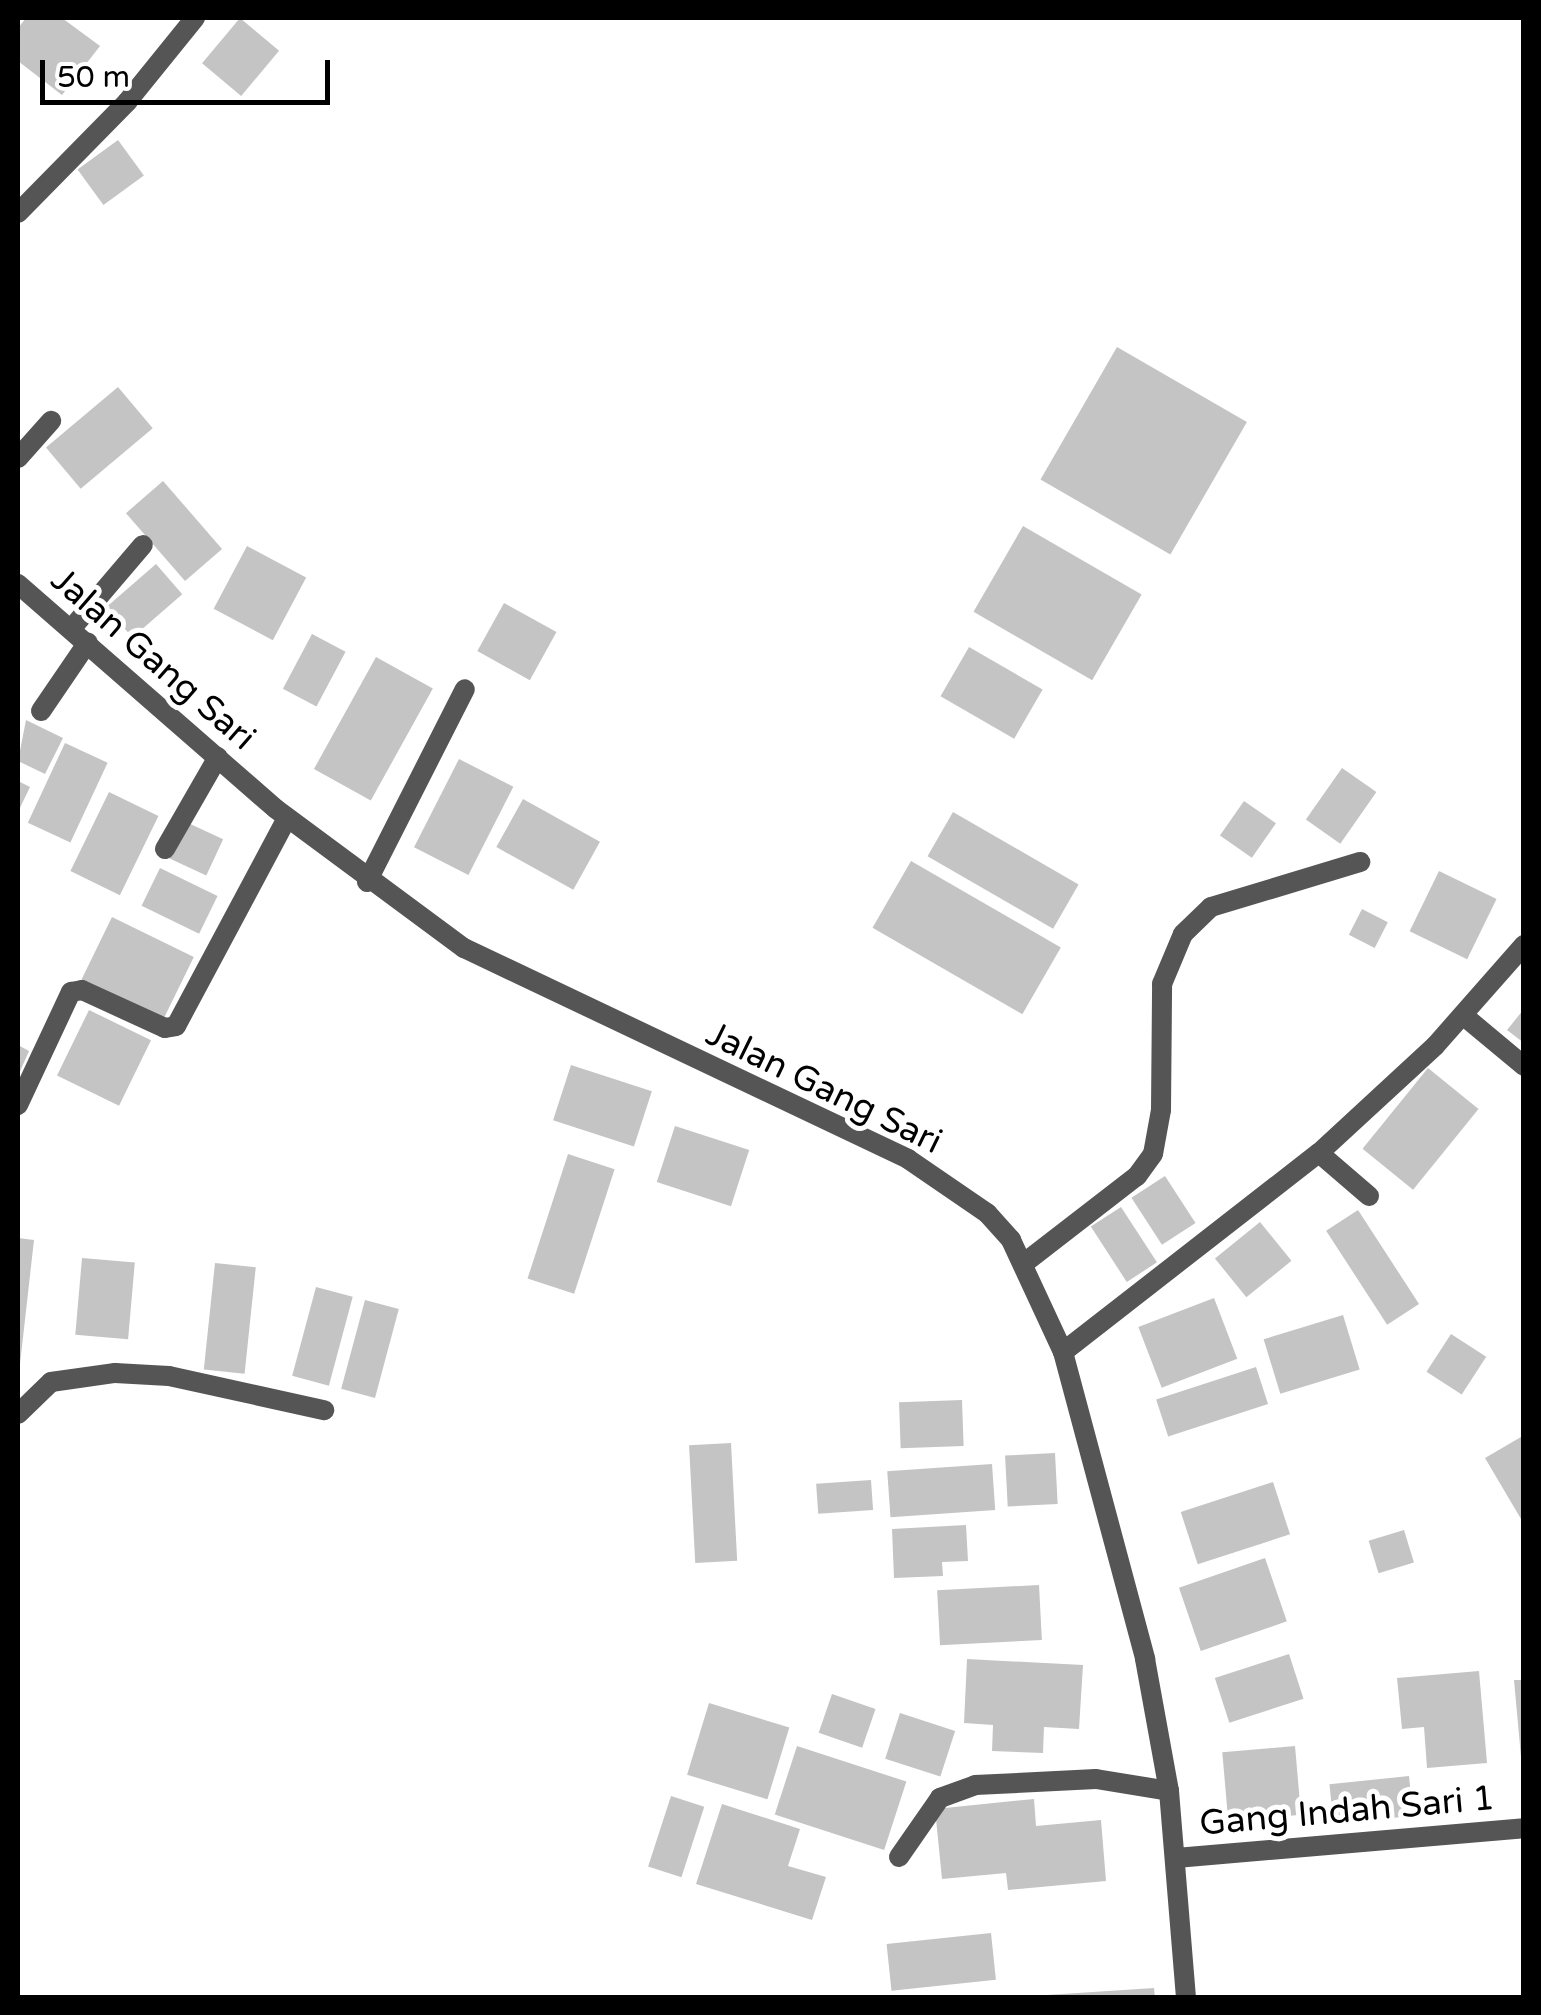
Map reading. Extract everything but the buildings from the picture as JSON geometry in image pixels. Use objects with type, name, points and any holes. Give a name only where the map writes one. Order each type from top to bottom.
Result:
[{"type":"street","points":[[18,212],[196,18]]},
{"type":"street","points":[[18,458],[50,421]]},
{"type":"street","points":[[41,711],[80,635],[143,544]]},
{"type":"street","name":"Jalan Gang Sari","points":[[18,584],[287,818],[367,882],[464,948],[908,1159],[987,1213],[1023,1264],[1063,1352],[1145,1660],[1169,1791],[1186,1998]]},
{"type":"street","points":[[367,882],[465,689]]},
{"type":"street","points":[[164,849],[218,757]]},
{"type":"street","points":[[18,1105],[72,992],[82,990],[165,1028],[176,1026],[287,818]]},
{"type":"street","points":[[1023,1264],[1137,1176],[1153,1154],[1161,1110],[1162,984],[1183,934],[1211,907],[1360,862]]},
{"type":"street","points":[[1063,1352],[1319,1154],[1464,1016],[1524,945]]},
{"type":"street","points":[[1464,1016],[1524,1066]]},
{"type":"street","points":[[1319,1154],[1369,1196]]},
{"type":"street","points":[[18,1414],[51,1382],[115,1373],[169,1376],[324,1410]]},
{"type":"street","points":[[899,1857],[940,1798],[975,1786],[1096,1778],[1169,1791]]},
{"type":"street","name":"Gang Indah Sari 1","points":[[1176,1858],[1524,1828]]}]
